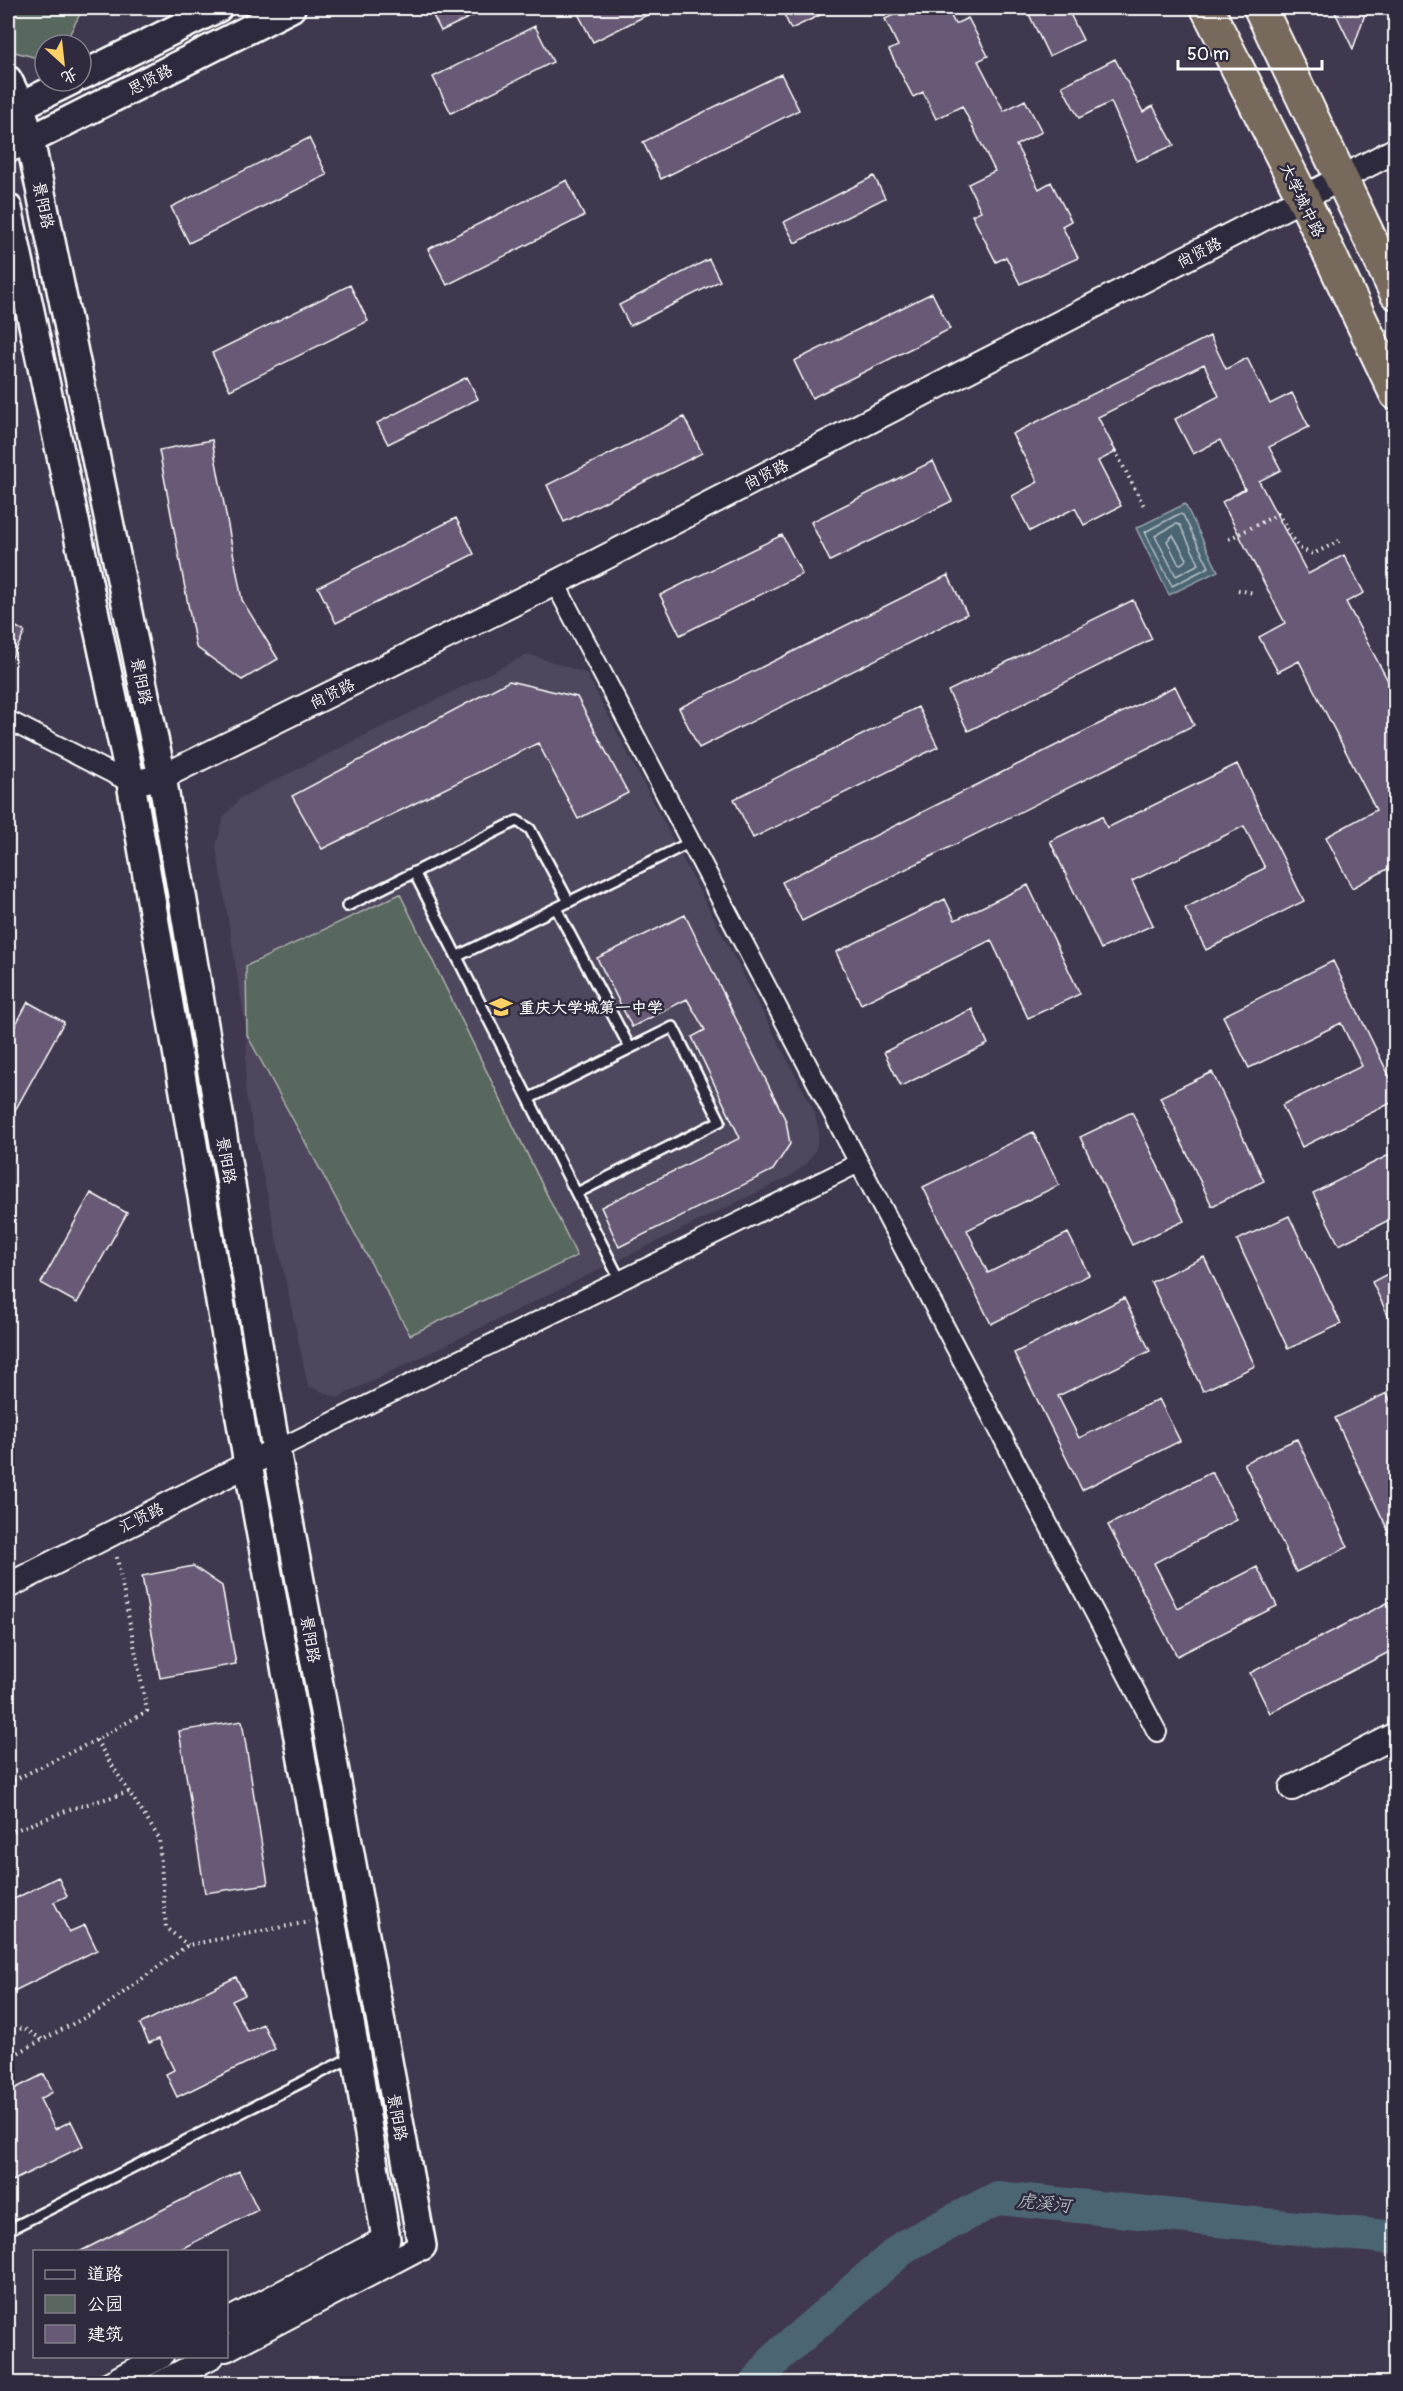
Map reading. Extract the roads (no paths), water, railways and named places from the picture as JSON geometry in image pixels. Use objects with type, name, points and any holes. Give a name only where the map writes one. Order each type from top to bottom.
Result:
[{"type":"highway","name":"大学城中路","points":[[1207,8],[1303,198],[1395,394]]},
{"type":"highway","points":[[1260,8],[1395,293]]},
{"type":"main road","name":"思贤路","points":[[93,70],[218,8]]},
{"type":"main road","name":"思贤路","points":[[19,144],[291,8]]},
{"type":"main road","name":"景阳路","points":[[8,80],[19,144],[162,777],[276,1450],[422,2246]]},
{"type":"main road","points":[[14,109],[47,93]]},
{"type":"main road","name":"景阳路","points":[[8,208],[131,783],[248,1464],[356,2055],[386,2239]]},
{"type":"street","name":"尚贤路","points":[[131,783],[162,777],[555,583],[1395,150]]},
{"type":"street","points":[[555,583],[1157,1732]]},
{"type":"street","points":[[8,720],[131,783]]},
{"type":"street","points":[[276,1450],[859,1163]]},
{"type":"street","name":"汇贤路","points":[[8,1586],[112,1531],[276,1450]]},
{"type":"street","points":[[1292,1788],[1395,1736]]},
{"type":"street","points":[[228,2321],[386,2239]]},
{"type":"street","points":[[228,2348],[422,2246]]},
{"type":"street","points":[[110,2384],[157,2358]]},
{"type":"street","points":[[160,2384],[208,2358]]},
{"type":"lane","points":[[347,906],[517,821],[530,829],[569,902]]},
{"type":"lane","points":[[458,956],[691,842]]},
{"type":"lane","points":[[414,872],[621,1280]]},
{"type":"lane","points":[[556,908],[630,1048]]},
{"type":"lane","points":[[530,1098],[673,1027],[720,1121],[577,1193]]},
{"type":"lane","points":[[8,2230],[356,2055]]},
{"type":"water","points":[[1185,504],[1218,571],[1169,595],[1136,528]]},
{"type":"waterway","name":"虎溪河","points":[[756,2384],[777,2357],[905,2246],[998,2198],[1396,2238]]},
{"type":"place","name":"重庆大学城第一中学","points":[[501,1007]]}]
